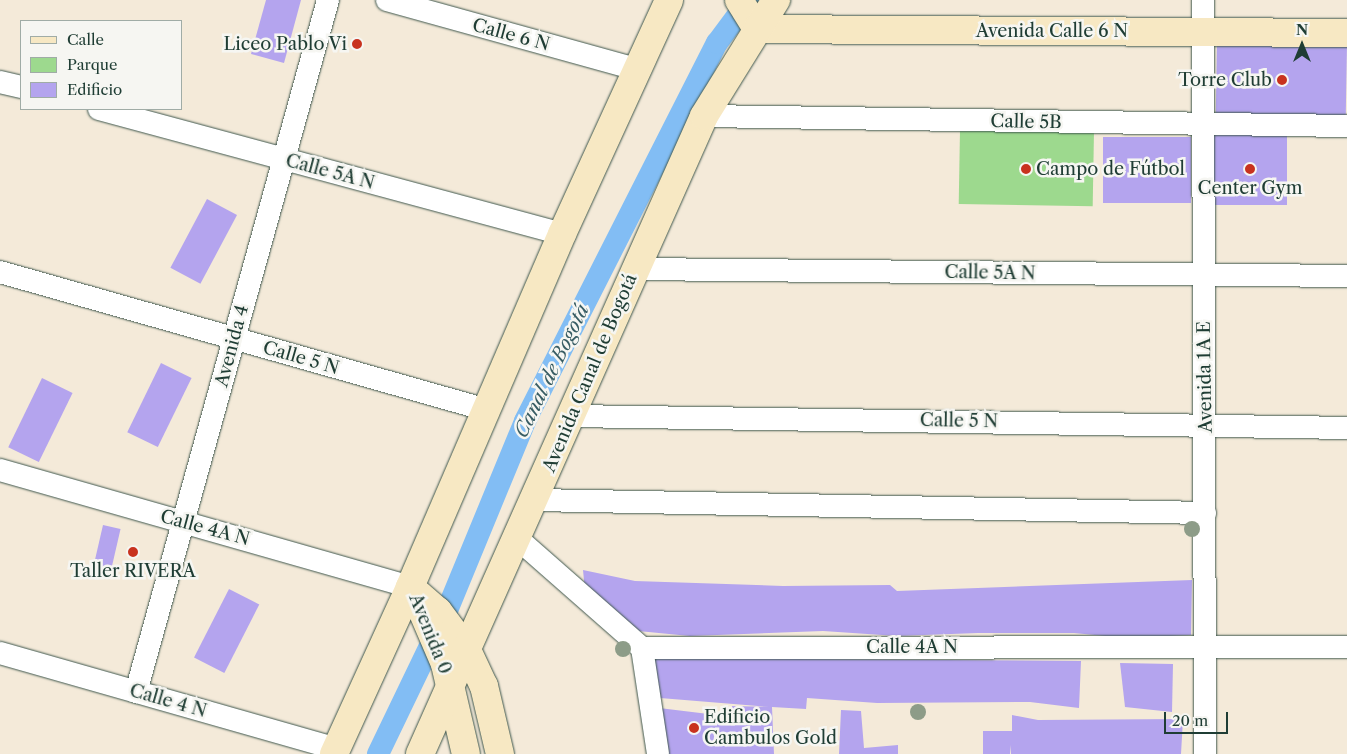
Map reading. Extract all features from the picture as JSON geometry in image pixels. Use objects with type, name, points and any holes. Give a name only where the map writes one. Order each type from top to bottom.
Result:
[{"type":"main road","points":[[335,752],[410,587],[562,234],[669,0]]},
{"type":"main road","name":"Avenida Canal de Bogotá","points":[[420,754],[455,659],[518,539],[634,269],[704,116],[747,13],[776,0]]},
{"type":"main road","name":"Avenida Calle 6 N","points":[[747,13],[1203,33],[1347,33]]},
{"type":"main road","name":"Avenida 0","points":[[410,587],[433,616],[455,659],[484,686],[500,754]]},
{"type":"main road","name":"Avenida 0","points":[[455,659],[466,754]]},
{"type":"street","name":"Avenida 4","points":[[136,692],[185,523],[328,0]]},
{"type":"street","name":"Calle 6 N","points":[[387,0],[636,69]]},
{"type":"street","name":"Avenida 1A E","points":[[1203,0],[1204,275],[1207,424],[1205,754]]},
{"type":"street","points":[[0,82],[20,87]]},
{"type":"street","name":"Calle 5A N","points":[[103,110],[562,234]]},
{"type":"street","name":"Calle 5B","points":[[704,116],[1347,126]]},
{"type":"street","name":"Calle 5A N","points":[[634,269],[1347,276]]},
{"type":"street","name":"Calle 5 N","points":[[0,272],[487,410]]},
{"type":"street","name":"Calle 5 N","points":[[570,416],[1207,424],[1347,428]]},
{"type":"street","name":"Calle 4A N","points":[[0,470],[410,587]]},
{"type":"street","points":[[535,500],[1205,513]]},
{"type":"street","points":[[518,539],[642,648],[658,754]]},
{"type":"street","name":"Calle 4A N","points":[[642,648],[1347,647]]},
{"type":"street","name":"Calle 4 N","points":[[0,653],[335,752]]},
{"type":"green space","name":"Campo de Fútbol","points":[[960,130],[1094,132],[1093,206],[959,204]]},
{"type":"building","points":[[266,0],[301,0],[284,63],[251,54]]},
{"type":"building","name":"Torre Club","points":[[1217,43],[1347,45],[1346,116],[1216,114]]},
{"type":"building","name":"Center Gym","points":[[1210,133],[1287,133],[1287,205],[1210,205]]},
{"type":"building","points":[[1103,137],[1191,137],[1191,203],[1103,203]]},
{"type":"building","points":[[207,199],[237,215],[200,284],[170,268]]},
{"type":"building","points":[[161,363],[192,378],[158,447],[127,432]]},
{"type":"building","points":[[42,378],[73,393],[39,462],[8,447]]},
{"type":"building","points":[[103,525],[121,529],[111,570],[94,566]]},
{"type":"building","points":[[583,570],[635,581],[783,586],[890,585],[897,591],[1192,580],[1191,635],[1126,638],[1074,633],[978,633],[897,636],[823,631],[690,636],[638,631],[585,591]]},
{"type":"building","points":[[229,589],[259,604],[224,673],[194,658]]},
{"type":"building","points":[[654,658],[1081,661],[1079,708],[1030,702],[877,703],[807,698],[806,709],[772,707],[774,754],[658,754],[651,707],[733,717],[732,706],[769,707],[660,698]]},
{"type":"building","points":[[1120,663],[1173,664],[1172,712],[1125,707]]},
{"type":"building","points":[[841,710],[861,711],[864,748],[898,745],[898,754],[839,754]]},
{"type":"building","points":[[1012,715],[1038,720],[1183,719],[1181,754],[1011,754],[1011,745],[1010,754],[983,754],[983,731],[1012,731]]},
{"type":"waterway","name":"Canal de Bogotá","points":[[378,754],[446,613],[525,421],[717,43],[749,0]]},
{"type":"place","name":"Liceo Pablo Vi","points":[[357,44]]},
{"type":"place","name":"Torre Club","points":[[1282,80]]},
{"type":"place","name":"Campo de Fútbol","points":[[1026,169]]},
{"type":"place","name":"Center Gym","points":[[1250,169]]},
{"type":"place","name":"Taller RIVERA","points":[[133,552]]},
{"type":"place","name":"Edificio Cambulos Gold","points":[[694,728]]}]
